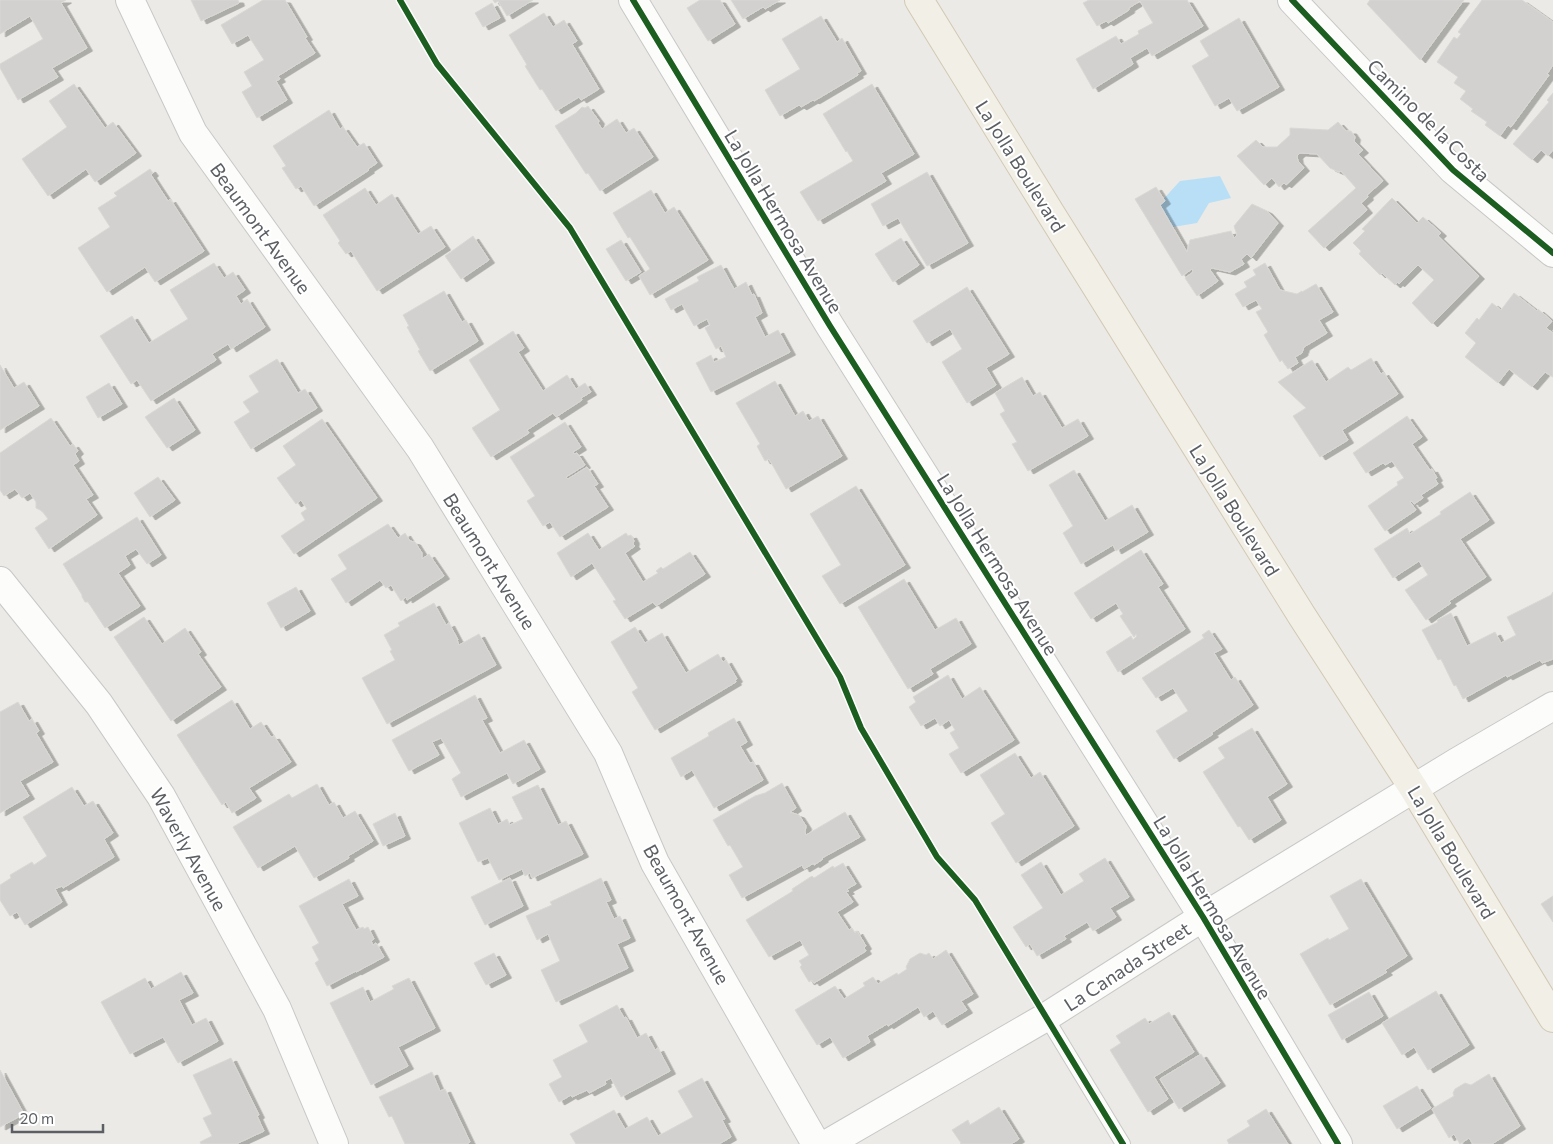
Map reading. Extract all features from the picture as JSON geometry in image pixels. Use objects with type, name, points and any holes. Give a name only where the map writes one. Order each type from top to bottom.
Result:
[{"type":"main road","name":"La Jolla Boulevard","points":[[920,0],[1056,223],[1276,574],[1414,789],[1553,1018]]},
{"type":"street","name":"Beaumont Avenue","points":[[130,0],[192,133],[420,448],[608,753],[655,863],[816,1144]]},
{"type":"street","name":"La Jolla Hermosa Avenue","points":[[633,0],[830,326],[1203,917],[1338,1144]]},
{"type":"street","name":"Camino de la Costa","points":[[1292,0],[1453,170],[1553,253]]},
{"type":"street","name":"Waverly Avenue","points":[[0,580],[99,704],[161,796],[277,1009],[334,1144]]},
{"type":"street","name":"La Canada Street","points":[[827,1144],[1046,1017],[1203,917],[1553,706]]},
{"type":"lane","points":[[1046,1017],[1123,1144]]},
{"type":"water","points":[[1220,176],[1231,198],[1209,203],[1197,223],[1173,227],[1159,204],[1180,181]]},
{"type":"building","points":[[0,0],[66,0],[61,3],[87,48],[52,68],[58,77],[18,100],[0,68],[0,64],[43,39],[30,16],[0,34]]},
{"type":"building","points":[[191,0],[238,0],[239,3],[201,21]]},
{"type":"building","points":[[263,0],[285,0],[315,53],[278,76],[280,79],[276,81],[287,100],[257,118],[242,92],[252,86],[244,72],[264,60],[248,35],[232,44],[221,25]]},
{"type":"building","points":[[493,0],[533,0],[507,16],[498,1],[495,3]]},
{"type":"building","points":[[700,0],[720,0],[735,24],[708,41],[687,8]]},
{"type":"building","points":[[731,0],[780,0],[765,9],[763,7],[743,19]]},
{"type":"building","points":[[1089,0],[1187,0],[1203,26],[1152,56],[1147,48],[1130,58],[1133,64],[1093,89],[1076,59],[1116,36],[1121,44],[1139,34],[1138,31],[1153,23],[1140,1],[1108,23],[1106,21],[1097,26],[1083,3]]},
{"type":"building","points":[[1370,0],[1464,0],[1420,60],[1367,4]]},
{"type":"building","points":[[1482,0],[1522,0],[1553,22],[1553,65],[1547,74],[1549,75],[1511,127],[1508,125],[1500,136],[1485,125],[1487,122],[1471,111],[1473,109],[1460,99],[1466,91],[1454,83],[1458,77],[1437,62],[1454,37],[1457,39],[1461,34],[1458,32]]},
{"type":"building","points":[[492,3],[500,18],[483,27],[475,13]]},
{"type":"building","points":[[544,13],[553,27],[564,20],[577,41],[572,44],[599,89],[581,100],[579,97],[556,111],[525,66],[527,65],[509,35]]},
{"type":"building","points":[[821,16],[837,42],[842,38],[861,71],[857,73],[858,75],[814,101],[801,107],[799,105],[780,116],[765,90],[800,69],[782,39]]},
{"type":"building","points":[[1239,18],[1279,87],[1237,111],[1229,98],[1215,106],[1192,66],[1209,56],[1200,41]]},
{"type":"building","points":[[74,84],[105,128],[113,122],[136,153],[95,182],[86,169],[48,196],[22,159],[67,127],[49,101]]},
{"type":"building","points":[[872,84],[914,154],[881,173],[886,181],[818,221],[800,192],[853,161],[823,114]]},
{"type":"building","points":[[1553,93],[1553,150],[1548,156],[1541,150],[1532,160],[1513,144],[1549,102],[1547,100]]},
{"type":"building","points":[[588,106],[599,121],[598,123],[602,129],[617,119],[626,133],[634,128],[653,157],[600,191],[588,173],[586,174],[555,126],[582,107]]},
{"type":"building","points":[[329,110],[340,129],[343,127],[357,147],[364,143],[377,163],[314,206],[301,186],[296,189],[282,168],[286,166],[273,146]]},
{"type":"building","points":[[1338,122],[1346,131],[1351,131],[1355,137],[1354,141],[1363,150],[1358,154],[1383,181],[1361,203],[1367,210],[1324,248],[1308,231],[1356,188],[1341,171],[1330,168],[1317,154],[1300,153],[1297,156],[1298,161],[1304,168],[1286,185],[1284,183],[1279,187],[1272,178],[1264,185],[1237,156],[1256,140],[1263,147],[1277,147],[1290,135],[1290,128],[1328,130]]},
{"type":"building","points":[[150,169],[153,173],[151,175],[168,201],[170,199],[204,251],[155,282],[145,267],[107,292],[78,248],[110,227],[98,208],[117,196],[114,193]]},
{"type":"building","points":[[927,172],[968,243],[927,266],[898,218],[883,226],[871,204]]},
{"type":"building","points":[[1156,187],[1165,201],[1160,205],[1187,252],[1190,240],[1231,231],[1234,238],[1237,235],[1234,226],[1252,204],[1267,211],[1278,223],[1251,258],[1247,254],[1241,259],[1244,264],[1230,272],[1212,268],[1210,270],[1218,281],[1197,296],[1185,278],[1193,272],[1192,269],[1182,276],[1135,199]]},
{"type":"building","points":[[365,188],[376,205],[392,194],[418,234],[431,226],[445,247],[377,291],[351,251],[346,254],[338,243],[340,241],[323,215]]},
{"type":"building","points":[[651,190],[665,213],[674,207],[708,260],[650,295],[639,276],[650,269],[613,213]]},
{"type":"building","points":[[1392,198],[1417,223],[1423,217],[1441,233],[1438,236],[1479,276],[1432,324],[1412,303],[1434,280],[1418,265],[1399,284],[1398,282],[1395,285],[1382,273],[1380,275],[1359,254],[1361,251],[1353,243],[1365,231],[1362,229]]},
{"type":"building","points":[[473,236],[489,260],[461,279],[445,256]]},
{"type":"building","points":[[901,238],[919,265],[893,282],[875,254]]},
{"type":"building","points":[[621,240],[641,272],[626,281],[606,249]]},
{"type":"building","points":[[214,263],[224,278],[233,272],[245,290],[236,296],[241,304],[247,299],[265,327],[231,349],[228,344],[212,354],[216,360],[151,401],[137,380],[131,384],[100,336],[132,316],[149,343],[188,319],[170,290]]},
{"type":"building","points":[[1265,263],[1280,290],[1297,294],[1316,284],[1333,312],[1319,320],[1327,333],[1304,347],[1302,353],[1295,357],[1298,363],[1288,369],[1282,360],[1280,362],[1264,335],[1268,332],[1256,312],[1262,309],[1256,300],[1243,307],[1235,294],[1247,287],[1244,282],[1256,275],[1253,270]]},
{"type":"building","points":[[721,265],[734,289],[746,282],[752,295],[754,294],[762,313],[755,317],[765,337],[778,330],[790,352],[711,392],[696,363],[711,355],[714,362],[726,357],[721,346],[716,349],[705,328],[710,325],[707,319],[694,326],[682,304],[671,310],[665,299],[699,281],[697,277]]},
{"type":"building","points":[[967,287],[1009,354],[986,368],[996,385],[967,403],[942,362],[962,349],[950,329],[927,343],[913,321]]},
{"type":"building","points":[[444,291],[462,322],[466,320],[478,341],[430,371],[418,351],[420,350],[407,327],[409,326],[403,315]]},
{"type":"building","points":[[1514,293],[1552,321],[1546,328],[1553,333],[1553,377],[1545,372],[1532,387],[1509,369],[1498,383],[1465,357],[1476,343],[1465,333],[1477,318],[1479,320],[1492,303],[1501,310]]},
{"type":"building","points":[[513,331],[524,348],[518,352],[543,391],[567,375],[576,389],[585,383],[591,392],[556,417],[553,413],[527,430],[529,433],[491,457],[472,428],[500,410],[469,360]]},
{"type":"building","points":[[1371,358],[1381,374],[1383,372],[1398,394],[1342,430],[1348,440],[1320,457],[1293,416],[1306,408],[1278,382],[1312,360],[1326,382],[1348,367],[1351,370]]},
{"type":"building","points":[[277,359],[298,393],[305,389],[317,408],[251,449],[234,422],[250,412],[243,402],[259,392],[249,376]]},
{"type":"building","points":[[0,365],[14,388],[24,382],[39,406],[0,430]]},
{"type":"building","points":[[1022,377],[1033,396],[1040,392],[1062,428],[1078,419],[1088,436],[1028,471],[1012,444],[1017,442],[1000,414],[1005,411],[995,393]]},
{"type":"building","points":[[775,381],[795,416],[803,411],[809,421],[818,416],[842,456],[786,489],[769,459],[765,461],[757,446],[760,444],[736,403]]},
{"type":"building","points":[[109,383],[122,404],[98,418],[86,397]]},
{"type":"building","points":[[174,398],[195,430],[167,448],[145,417]]},
{"type":"building","points":[[1407,416],[1422,437],[1412,444],[1430,470],[1432,469],[1438,484],[1421,495],[1423,498],[1414,504],[1412,501],[1410,502],[1416,510],[1385,531],[1368,506],[1398,485],[1397,482],[1404,478],[1392,461],[1385,465],[1383,463],[1366,473],[1353,453]]},
{"type":"building","points":[[51,418],[70,446],[73,444],[78,451],[75,454],[79,461],[73,465],[93,495],[86,499],[97,515],[49,549],[35,528],[48,519],[42,511],[36,508],[36,502],[30,493],[22,498],[15,489],[4,496],[0,490],[0,453]]},
{"type":"building","points":[[322,419],[377,498],[294,554],[281,536],[305,520],[301,513],[307,509],[301,500],[296,504],[277,478],[296,465],[283,446]]},
{"type":"building","points":[[565,422],[581,447],[573,452],[574,454],[577,453],[585,465],[566,477],[568,479],[587,467],[598,484],[594,486],[608,507],[560,537],[550,522],[543,526],[527,501],[535,496],[510,457]]},
{"type":"building","points":[[1074,470],[1105,521],[1132,505],[1148,532],[1116,551],[1113,545],[1081,564],[1063,533],[1073,526],[1049,485]]},
{"type":"building","points":[[158,477],[175,500],[150,517],[134,493]]},
{"type":"building","points":[[856,486],[905,565],[840,604],[822,576],[841,565],[810,514]]},
{"type":"building","points":[[1470,492],[1489,520],[1460,539],[1486,577],[1449,601],[1451,603],[1426,620],[1405,590],[1428,575],[1419,561],[1393,578],[1374,549],[1407,528],[1410,534]]},
{"type":"building","points":[[137,517],[161,555],[147,564],[136,549],[125,556],[130,565],[118,573],[140,606],[105,628],[88,602],[85,602],[63,564]]},
{"type":"building","points":[[388,524],[398,538],[405,533],[410,541],[415,542],[422,553],[422,559],[429,554],[444,576],[407,600],[406,597],[401,601],[391,585],[386,588],[380,580],[346,603],[331,579],[347,569],[338,555]]},
{"type":"building","points":[[588,533],[599,550],[626,533],[628,536],[631,535],[635,546],[625,553],[643,582],[658,573],[656,571],[661,567],[663,569],[690,552],[705,574],[656,606],[653,602],[625,619],[613,601],[616,600],[592,563],[571,577],[557,553]]},
{"type":"building","points":[[1141,550],[1163,584],[1158,587],[1185,629],[1118,672],[1106,652],[1131,636],[1133,640],[1137,636],[1136,634],[1134,637],[1120,616],[1123,614],[1116,603],[1091,619],[1074,593]]},
{"type":"building","points":[[904,579],[935,630],[956,618],[971,644],[930,669],[933,674],[908,689],[858,607]]},
{"type":"building","points":[[296,587],[310,611],[281,628],[267,603]]},
{"type":"building","points":[[1553,592],[1553,659],[1542,663],[1540,660],[1507,677],[1506,675],[1463,699],[1456,685],[1454,686],[1441,659],[1438,660],[1422,630],[1451,613],[1467,646],[1495,632],[1501,643],[1516,635],[1507,617],[1551,595]]},
{"type":"building","points":[[434,603],[446,625],[449,623],[459,645],[479,634],[496,665],[387,724],[362,678],[395,660],[384,635],[400,626],[398,623]]},
{"type":"building","points":[[144,617],[162,644],[185,628],[201,652],[198,654],[221,687],[171,721],[114,637]]},
{"type":"building","points":[[635,627],[645,643],[662,633],[686,673],[718,654],[723,662],[726,660],[737,679],[735,680],[736,682],[655,730],[632,692],[638,688],[611,642]]},
{"type":"building","points":[[1209,630],[1222,649],[1214,653],[1231,680],[1235,677],[1253,705],[1174,759],[1156,731],[1188,711],[1173,688],[1156,698],[1142,678],[1204,638],[1202,635]]},
{"type":"building","points":[[948,675],[962,699],[980,687],[1014,740],[961,773],[949,754],[959,748],[950,733],[955,730],[949,720],[940,726],[935,718],[921,726],[909,707],[916,702],[913,697]]},
{"type":"building","points":[[475,695],[487,718],[482,720],[500,753],[524,740],[540,769],[513,784],[507,773],[461,797],[452,779],[461,773],[441,738],[432,742],[439,755],[409,771],[392,740]]},
{"type":"building","points":[[232,700],[250,729],[261,722],[271,737],[274,736],[291,762],[249,788],[256,798],[232,813],[226,802],[222,805],[177,735]]},
{"type":"building","points":[[18,702],[29,721],[32,719],[39,731],[36,733],[53,762],[20,781],[29,796],[0,813],[0,712]]},
{"type":"building","points":[[734,718],[747,742],[740,746],[750,763],[753,762],[763,780],[714,808],[692,770],[681,777],[671,758],[709,736],[708,733]]},
{"type":"building","points":[[1252,728],[1287,784],[1267,797],[1281,820],[1249,840],[1240,826],[1238,827],[1203,772],[1225,758],[1218,748]]},
{"type":"building","points":[[1015,753],[1031,778],[1040,772],[1074,826],[1016,863],[991,823],[1005,814],[980,775]]},
{"type":"building","points":[[782,783],[796,808],[790,812],[799,815],[806,826],[806,835],[845,812],[860,837],[822,858],[814,865],[814,863],[804,869],[802,865],[742,898],[729,875],[743,867],[713,820]]},
{"type":"building","points":[[317,784],[329,805],[334,802],[343,818],[355,811],[373,841],[348,856],[349,858],[314,878],[295,846],[258,868],[233,827],[289,794],[292,798]]},
{"type":"building","points":[[538,785],[558,825],[566,821],[583,854],[532,878],[530,873],[525,876],[522,869],[499,880],[488,858],[478,862],[459,823],[490,808],[498,824],[507,819],[510,825],[523,819],[512,797]]},
{"type":"building","points":[[72,787],[84,806],[93,801],[113,833],[104,839],[114,857],[63,888],[62,886],[55,889],[62,902],[25,925],[17,912],[10,916],[0,900],[0,885],[11,878],[10,875],[32,862],[34,865],[47,856],[23,817]]},
{"type":"building","points":[[395,813],[405,836],[383,846],[373,824]]},
{"type":"building","points":[[1105,858],[1129,897],[1110,908],[1116,917],[1093,931],[1087,922],[1064,936],[1066,939],[1037,956],[1030,944],[1026,947],[1013,927],[1043,908],[1021,875],[1041,862],[1061,895],[1084,881],[1079,874]]},
{"type":"building","points":[[843,863],[856,884],[847,889],[849,891],[846,892],[853,902],[837,912],[849,930],[852,928],[855,933],[857,931],[866,946],[864,948],[866,951],[814,983],[812,980],[809,982],[800,967],[802,965],[799,961],[809,955],[800,940],[769,957],[746,920],[793,891],[792,889],[812,876],[814,878],[833,866],[834,868]]},
{"type":"building","points":[[510,878],[523,906],[485,925],[471,897]]},
{"type":"building","points":[[601,878],[611,900],[606,902],[614,919],[620,916],[630,938],[617,944],[628,968],[556,1002],[541,970],[560,961],[548,934],[537,940],[526,916],[552,905],[550,902]]},
{"type":"building","points":[[349,879],[358,896],[342,904],[356,930],[368,927],[374,939],[371,941],[373,945],[376,943],[384,957],[327,986],[315,963],[319,960],[312,947],[319,943],[299,906]]},
{"type":"building","points":[[1361,879],[1407,956],[1385,970],[1387,972],[1330,1005],[1300,954],[1328,938],[1329,940],[1349,929],[1330,896]]},
{"type":"building","points":[[1553,896],[1553,922],[1541,904]]},
{"type":"building","points":[[946,950],[973,994],[961,1001],[967,1010],[942,1025],[933,1011],[924,1017],[918,1007],[888,1026],[887,1024],[867,1036],[870,1042],[843,1058],[830,1037],[817,1045],[795,1010],[835,986],[844,999],[865,986],[863,983],[873,977],[878,984],[897,973],[898,975],[907,969],[906,967],[910,959],[920,953],[926,955],[929,953],[933,959]]},
{"type":"building","points":[[494,953],[506,975],[486,985],[474,963]]},
{"type":"building","points":[[181,972],[193,993],[179,1000],[192,1025],[206,1018],[218,1041],[178,1063],[163,1037],[130,1054],[101,1002],[145,978],[151,989]]},
{"type":"building","points":[[409,978],[435,1028],[398,1047],[408,1066],[371,1085],[330,1003],[363,987],[370,1002],[394,989],[392,986]]},
{"type":"building","points":[[1436,991],[1469,1045],[1428,1070],[1414,1047],[1402,1055],[1382,1023]]},
{"type":"building","points":[[1369,992],[1383,1016],[1342,1040],[1328,1015]]},
{"type":"building","points":[[617,1005],[637,1038],[646,1033],[655,1050],[658,1048],[670,1071],[621,1097],[611,1078],[605,1081],[606,1084],[589,1093],[587,1090],[572,1097],[571,1095],[559,1102],[549,1084],[562,1077],[553,1060],[588,1042],[579,1025]]},
{"type":"building","points":[[1169,1012],[1194,1052],[1154,1077],[1168,1099],[1148,1112],[1110,1050],[1121,1043],[1116,1036],[1145,1018],[1149,1024]]},
{"type":"building","points":[[1201,1054],[1220,1083],[1179,1109],[1160,1079]]},
{"type":"building","points":[[231,1058],[259,1115],[257,1116],[264,1131],[236,1144],[201,1144],[200,1142],[212,1136],[203,1118],[212,1114],[193,1075]]},
{"type":"building","points":[[0,1070],[24,1114],[0,1127]]},
{"type":"building","points":[[432,1072],[440,1091],[445,1089],[470,1142],[467,1144],[405,1144],[392,1116],[389,1117],[379,1097]]},
{"type":"building","points":[[1489,1074],[1520,1126],[1492,1144],[1473,1144],[1469,1138],[1460,1144],[1454,1134],[1449,1138],[1432,1109],[1454,1096],[1455,1089],[1465,1083],[1471,1085]]},
{"type":"building","points":[[702,1078],[725,1119],[722,1120],[731,1137],[719,1144],[576,1144],[570,1134],[614,1110],[625,1129],[647,1117],[658,1136],[693,1117],[678,1091]]},
{"type":"building","points":[[1417,1086],[1431,1108],[1397,1129],[1383,1106]]},
{"type":"building","points":[[999,1107],[1019,1139],[1011,1144],[960,1144],[952,1130],[968,1120],[970,1125]]},
{"type":"building","points":[[1266,1109],[1288,1144],[1229,1144],[1227,1140],[1250,1126],[1247,1121]]},
{"type":"cycle path","points":[[400,0],[437,64],[570,228],[840,677],[861,728],[937,857],[975,900],[1123,1144]]},
{"type":"cycle path","points":[[633,0],[830,326],[1203,917],[1338,1144]]},
{"type":"cycle path","points":[[1292,0],[1453,170],[1553,253]]}]
